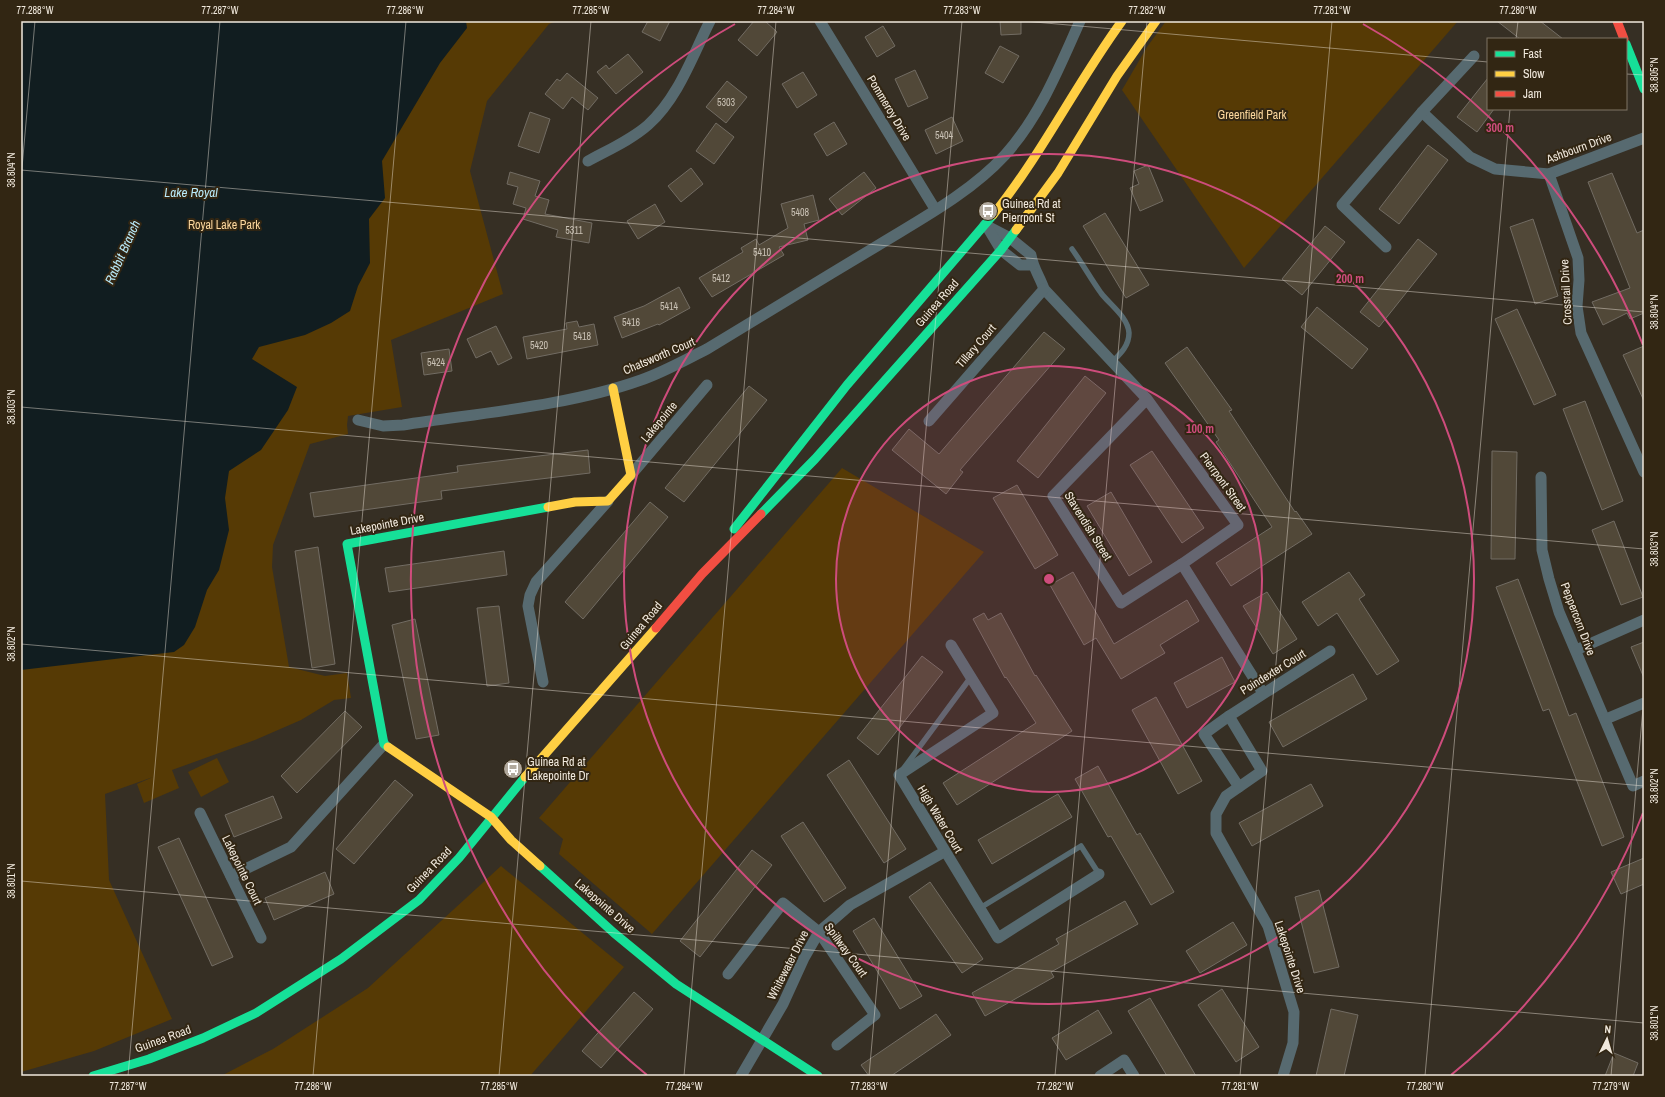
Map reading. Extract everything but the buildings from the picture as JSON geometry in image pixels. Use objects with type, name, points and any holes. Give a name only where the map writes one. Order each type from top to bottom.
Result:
[{"type":"main road","name":"Guinea Road","points":[[702,574],[732,530],[863,366],[986,225],[1036,158],[1094,62],[1122,21]]},
{"type":"main road","name":"Guinea Road","points":[[93,1076],[149,1059],[203,1038],[256,1013],[309,981],[394,921],[419,900],[459,858],[491,817],[702,574],[815,459],[1001,250],[1058,173],[1117,76],[1156,21]]},
{"type":"main road","points":[[1617,21],[1624,38]]},
{"type":"main road","points":[[1627,46],[1644,89]]},
{"type":"main road","points":[[608,501],[631,475],[613,388]]},
{"type":"main road","name":"Lakepointe Drive","points":[[608,501],[575,502],[347,544],[384,744],[491,817],[511,840],[614,933],[676,984],[818,1076]]},
{"type":"street","points":[[588,161],[625,141],[647,126],[661,111],[677,89],[710,21]]},
{"type":"street","name":"Pommeroy Drive","points":[[820,21],[935,209]]},
{"type":"street","points":[[935,209],[965,190],[988,172],[1005,155],[1025,130],[1050,88],[1080,21]]},
{"type":"street","points":[[1386,247],[1342,204],[1422,112],[1474,56]]},
{"type":"street","name":"Ashbourn Drive","points":[[1422,112],[1470,157],[1494,169],[1549,174],[1644,138]]},
{"type":"street","name":"Crossrail Drive","points":[[1549,174],[1578,258],[1578,306],[1581,333],[1644,472]]},
{"type":"street","name":"Chatsworth Court","points":[[358,420],[382,426],[403,425],[566,400],[647,378],[707,349],[935,209]]},
{"type":"street","points":[[986,225],[1001,250],[1020,265],[1032,265]]},
{"type":"street","name":"Pierrpont Street","points":[[986,225],[1010,238],[1031,255],[1032,265],[1040,276],[1044,289],[1147,400],[1238,525],[1182,564]]},
{"type":"street","name":"Tillary Court","points":[[929,421],[1044,289]]},
{"type":"street","name":"Lakepointe","points":[[631,475],[707,385]]},
{"type":"street","name":"Stavendish Street","points":[[1147,400],[1053,496],[1121,603],[1182,564]]},
{"type":"street","name":"Peppercorn Drive","points":[[1541,477],[1542,550],[1559,612],[1606,719],[1633,786],[1644,781]]},
{"type":"street","points":[[543,682],[528,606],[530,595],[536,582],[608,501]]},
{"type":"street","points":[[1182,564],[1263,693]]},
{"type":"street","points":[[1576,650],[1644,620]]},
{"type":"street","points":[[899,775],[993,713],[951,645]]},
{"type":"street","name":"Poindexter Court","points":[[1239,787],[1204,734],[1263,693],[1330,651]]},
{"type":"street","points":[[1606,719],[1644,703]]},
{"type":"street","points":[[1229,716],[1262,771],[1239,787]]},
{"type":"street","points":[[231,876],[291,847],[384,744]]},
{"type":"street","name":"High Water Court","points":[[899,775],[944,852],[998,938],[1099,874]]},
{"type":"street","name":"Lakepointe Drive","points":[[1239,787],[1226,796],[1216,814],[1216,833],[1268,926],[1294,1012],[1293,1043],[1283,1076]]},
{"type":"street","name":"Lakepointe Court","points":[[200,813],[261,938]]},
{"type":"street","name":"Whitewater Drive","points":[[741,1076],[783,1004],[804,958],[819,932],[850,905],[944,852]]},
{"type":"street","name":"Spillway Court","points":[[728,974],[783,903],[819,932],[875,1015],[837,1045]]},
{"type":"street","points":[[1100,1076],[1124,1060],[1134,1076]]},
{"type":"lane","points":[[1072,249],[1101,293],[1125,323],[1129,333],[1123,351],[1112,362]]},
{"type":"lane","points":[[899,775],[971,677]]},
{"type":"lane","points":[[980,908],[1081,846],[1099,874]]},
{"type":"green space","name":"Lake Royal","points":[[21,21],[557,21],[549,24],[487,101],[470,171],[503,294],[391,340],[402,407],[348,416],[348,434],[310,444],[273,545],[272,567],[289,667],[325,676],[347,673],[351,698],[334,700],[301,720],[255,740],[172,770],[179,788],[144,803],[137,784],[153,777],[105,794],[109,880],[172,1019],[94,1051],[21,1072]]},
{"type":"green space","name":"Greenfield Park","points":[[1166,21],[1458,21],[1244,268],[1122,90],[1147,47]]},
{"type":"green space","points":[[842,468],[984,552],[652,934],[559,854],[563,839],[539,818]]},
{"type":"green space","points":[[217,758],[229,782],[201,797],[188,772]]},
{"type":"green space","points":[[501,866],[624,967],[530,1076],[221,1076],[273,1049],[368,988]]},
{"type":"water","name":"Lake Royal","points":[[21,21],[466,21],[467,28],[440,63],[382,161],[385,198],[369,219],[370,263],[358,286],[350,311],[331,323],[305,335],[259,347],[252,359],[297,387],[288,410],[261,450],[229,471],[225,498],[229,530],[219,570],[207,590],[195,627],[184,645],[174,652],[21,670]]},
{"type":"traffic: fast","points":[[1627,46],[1644,89]]},
{"type":"traffic: fast","points":[[734,529],[847,385],[993,215]]},
{"type":"traffic: fast","points":[[761,514],[815,459],[1001,250],[1016,230]]},
{"type":"traffic: fast","points":[[388,747],[384,744],[347,544],[548,507]]},
{"type":"traffic: fast","points":[[93,1076],[149,1059],[203,1038],[256,1013],[341,959],[419,900],[459,858],[525,777]]},
{"type":"traffic: fast","points":[[540,866],[614,933],[676,984],[818,1076]]},
{"type":"traffic: slow","points":[[993,215],[1027,168],[1089,69],[1122,21]]},
{"type":"traffic: slow","points":[[1016,230],[1058,173],[1117,76],[1156,21]]},
{"type":"traffic: slow","points":[[548,507],[575,502],[608,501],[631,475],[613,388]]},
{"type":"traffic: slow","points":[[525,777],[656,628]]},
{"type":"traffic: slow","points":[[388,747],[491,817],[511,840],[540,866]]},
{"type":"traffic: jam","points":[[1617,21],[1624,38]]},
{"type":"traffic: jam","points":[[656,628],[702,574],[761,514]]},
{"type":"place","name":"Guinea Rd at Pierrpont St","points":[[988,211]]},
{"type":"place","name":"Guinea Rd at Lakepointe Dr","points":[[513,769]]},
{"type":"park label","name":"Royal Lake Park","points":[[224,225]]},
{"type":"water label","name":"Rabbit Branch","points":[[122,252]]}]
